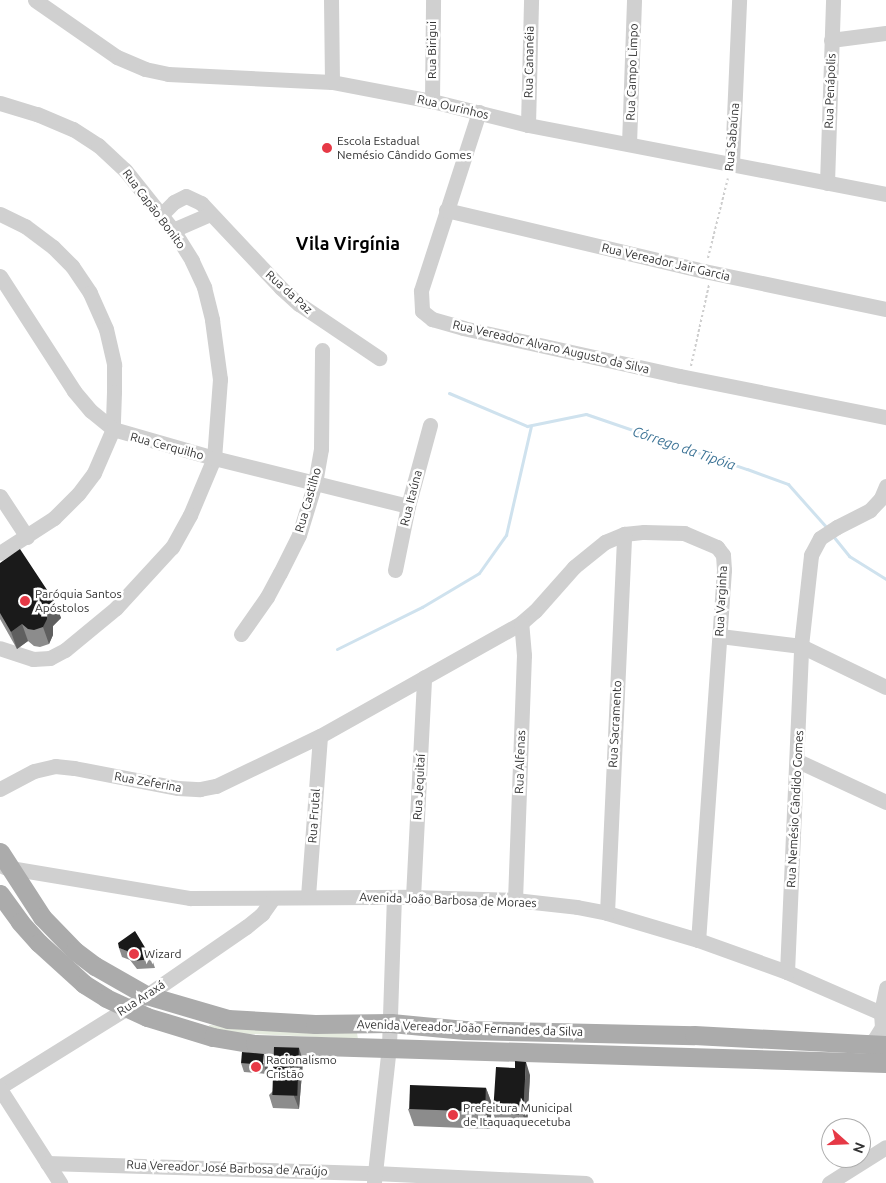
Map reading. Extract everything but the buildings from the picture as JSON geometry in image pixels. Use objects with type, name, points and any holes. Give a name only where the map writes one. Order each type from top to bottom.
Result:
[{"type":"main road","name":"Avenida Vereador João Fernandes da Silva","points":[[3,862],[42,917],[75,951],[120,982],[146,995],[213,1016],[244,1021],[315,1024],[390,1023],[465,1030],[694,1035],[877,1045]]},
{"type":"main road","name":"Avenida Vereador João Fernandes da Silva","points":[[0,894],[20,922],[60,964],[98,993],[127,1007],[182,1028],[213,1037],[255,1044],[389,1046],[636,1056],[886,1063]]},
{"type":"main road","points":[[636,1056],[639,1034]]},
{"type":"street","name":"Rua Ourinhos","points":[[35,0],[117,57],[145,69],[168,74],[332,82],[432,101],[528,125],[886,194]]},
{"type":"street","points":[[331,0],[332,82]]},
{"type":"street","name":"Rua Birigui","points":[[432,101],[433,0]]},
{"type":"street","name":"Rua Cananéia","points":[[528,125],[531,0]]},
{"type":"street","name":"Rua Campo Limpo","points":[[629,144],[634,0]]},
{"type":"street","name":"Rua Sabaúna","points":[[732,163],[739,0]]},
{"type":"street","name":"Rua Penápolis","points":[[827,183],[833,0]]},
{"type":"street","points":[[831,40],[886,33]]},
{"type":"street","name":"Rua Capão Bonito","points":[[0,103],[37,114],[73,129],[98,145],[125,170],[173,230],[192,261],[204,287],[212,320],[220,379],[214,458],[190,515],[172,547],[116,608],[65,650],[50,658],[33,659],[0,648]]},
{"type":"street","name":"Rua Vereador Alvaro Augusto da Silva","points":[[478,112],[421,291],[422,310],[432,319],[464,328],[688,378],[886,417]]},
{"type":"street","name":"Rua da Paz","points":[[161,215],[174,202],[186,196],[201,203],[299,304],[379,358]]},
{"type":"street","name":"Rua Vereador Jair Garcia","points":[[446,210],[708,272],[886,309]]},
{"type":"street","points":[[0,214],[25,226],[53,247],[72,266],[90,293],[106,329],[114,364],[114,430],[94,473],[78,494],[54,518],[0,553]]},
{"type":"street","points":[[173,230],[210,214]]},
{"type":"street","name":"Rua Cerquilho","points":[[0,276],[74,391],[90,411],[114,430],[214,458],[408,506]]},
{"type":"street","name":"Rua Castilho","points":[[241,634],[267,597],[299,535],[315,483],[321,449],[322,350]]},
{"type":"street","name":"Rua Itaúna","points":[[395,570],[408,506],[430,425]]},
{"type":"street","name":"Rua Nemésio Cândido Gomes","points":[[787,972],[798,761],[801,646],[811,555],[820,538],[870,510],[881,498],[886,486]]},
{"type":"street","points":[[0,496],[26,537]]},
{"type":"street","name":"Rua Varginha","points":[[320,736],[521,623],[535,611],[592,550],[605,542],[624,534],[644,532],[684,533],[717,547],[724,555],[724,570],[698,940]]},
{"type":"street","name":"Rua Sacramento","points":[[607,913],[624,534]]},
{"type":"street","name":"Rua Alfenas","points":[[515,900],[524,655],[521,623]]},
{"type":"street","points":[[720,636],[801,646],[886,686]]},
{"type":"street","name":"Rua Jequitaí","points":[[413,897],[424,677]]},
{"type":"street","name":"Rua Zeferina","points":[[0,789],[34,771],[55,766],[178,788],[200,789],[216,786],[320,736]]},
{"type":"street","name":"Rua Frutal","points":[[308,896],[320,736]]},
{"type":"street","points":[[798,761],[886,802]]},
{"type":"street","name":"Avenida João Barbosa de Moraes","points":[[3,862],[190,898],[308,896],[515,900],[607,913],[698,940],[787,972],[883,1014]]},
{"type":"street","name":"Rua Araxá","points":[[0,1088],[146,995],[246,927],[262,914],[273,898]]},
{"type":"street","points":[[374,1178],[389,1046],[394,899]]},
{"type":"street","points":[[877,1045],[882,1027],[886,988]]},
{"type":"street","points":[[0,1088],[60,1183]]},
{"type":"street","points":[[828,1183],[886,1147]]},
{"type":"street","name":"Rua Vereador José Barbosa de Araújo","points":[[47,1163],[374,1178],[586,1183]]},
{"type":"path","name":"Rua Sabaúna","points":[[688,378],[708,272],[732,163]]},
{"type":"shaded area","points":[[209,1025],[357,1033],[358,1039],[211,1032]]},
{"type":"waterway","name":"Córrego da Tipóia","points":[[449,393],[527,426],[586,414],[747,469],[788,484],[828,529]]},
{"type":"waterway","points":[[337,649],[422,607],[479,573],[506,535],[531,426]]},
{"type":"waterway","name":"Córrego da Tipóia","points":[[833,536],[849,556],[886,579]]},
{"type":"place","name":"Escola Estadual Nemésio Cândido Gomes","points":[[327,148]]},
{"type":"place","name":"Paróquia Santos Apóstolos","points":[[25,601]]},
{"type":"place","name":"Wizard","points":[[134,954]]},
{"type":"place","name":"Racionalismo Cristão","points":[[256,1067]]},
{"type":"place","name":"Prefeitura Municipal de Itaquaquecetuba","points":[[453,1115]]},
{"type":"district","name":"Vila Virgínia","points":[[348,243]]}]
